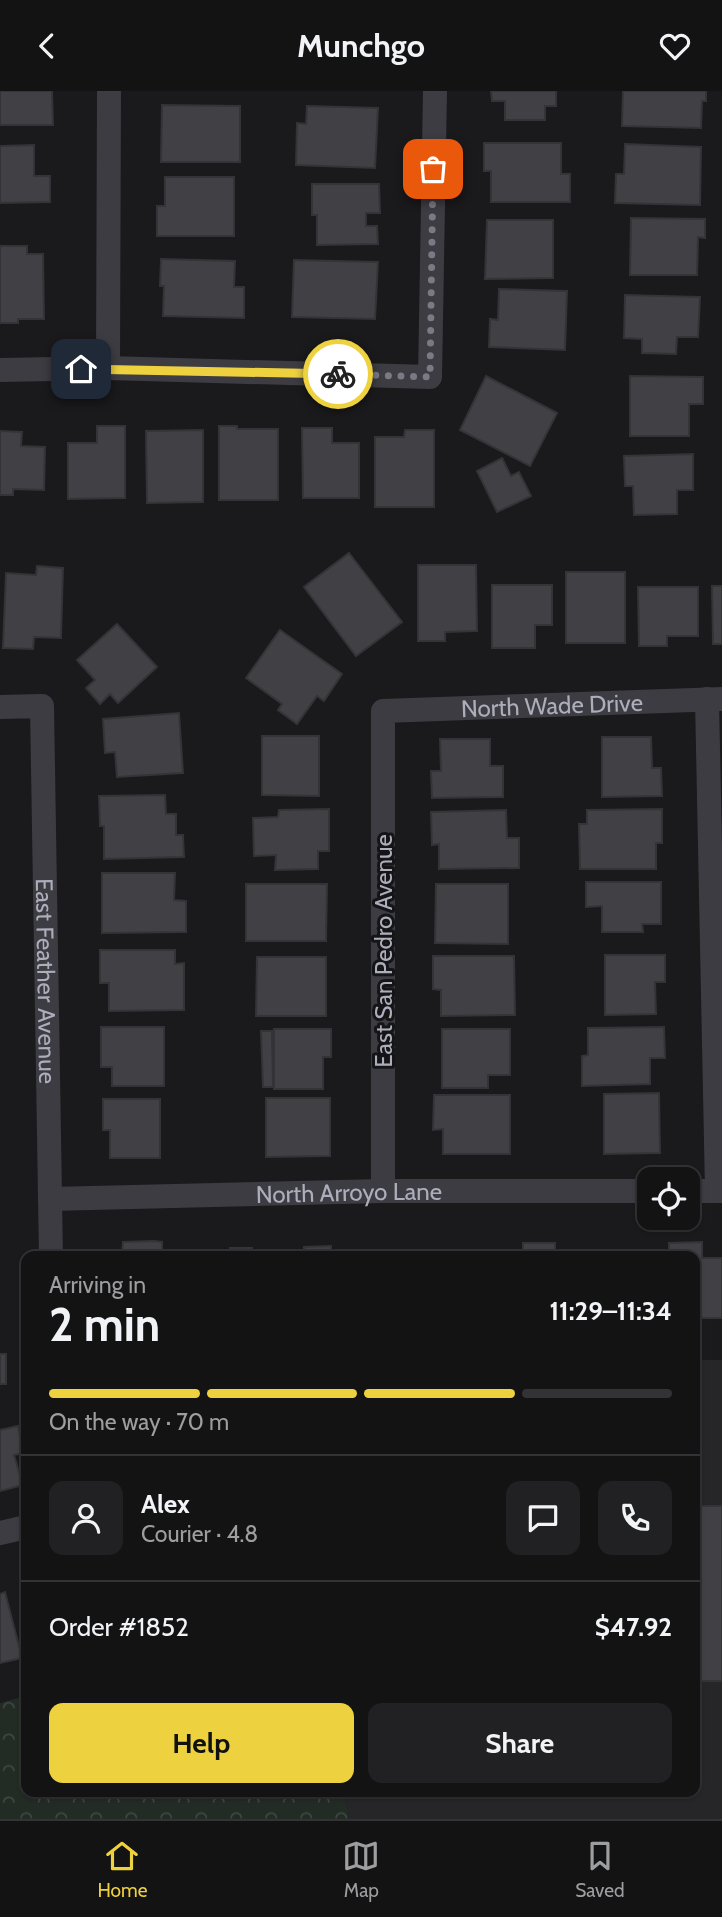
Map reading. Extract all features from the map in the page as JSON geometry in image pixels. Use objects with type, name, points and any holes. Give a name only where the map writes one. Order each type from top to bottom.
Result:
[{"type":"street","points":[[108,368],[109,91]]},
{"type":"street","points":[[0,370],[108,368],[430,377],[435,91]]},
{"type":"street","points":[[700,1191],[720,1191],[715,699]]},
{"type":"street","name":"North Wade Drive","points":[[383,711],[715,699]]},
{"type":"street","name":"East Feather Avenue","points":[[0,707],[43,706],[51,1251]]},
{"type":"street","name":"East San Pedro Avenue","points":[[383,711],[383,1191]]},
{"type":"street","name":"North Arroyo Lane","points":[[50,1199],[383,1191],[637,1191]]},
{"type":"street","points":[[0,1533],[21,1528]]},
{"type":"shaded area","points":[[700,1360],[722,1360],[722,1819],[350,1819],[344,1797],[700,1797]]},
{"type":"green space","points":[[21,1697],[21,1797],[344,1797],[350,1819],[0,1819],[0,1703]]},
{"type":"building","points":[[0,91],[52,91],[53,125],[0,125]]},
{"type":"building","points":[[491,91],[556,91],[556,106],[545,106],[545,120],[505,120],[505,101],[492,101]]},
{"type":"building","points":[[623,91],[706,91],[706,101],[702,101],[701,128],[622,126]]},
{"type":"building","points":[[162,105],[240,106],[240,162],[161,162]]},
{"type":"building","points":[[307,106],[378,108],[375,168],[296,165],[297,123],[306,124]]},
{"type":"building","points":[[484,143],[561,143],[561,174],[570,174],[570,202],[491,202],[491,171],[484,171]]},
{"type":"building","points":[[625,144],[701,147],[700,205],[615,203],[616,174],[624,174]]},
{"type":"building","points":[[34,145],[34,176],[50,176],[50,202],[0,203],[0,146]]},
{"type":"building","points":[[165,177],[234,177],[234,236],[157,236],[157,206],[165,206]]},
{"type":"building","points":[[312,184],[379,184],[380,213],[366,213],[366,226],[377,226],[378,244],[317,245],[317,215],[312,215]]},
{"type":"building","points":[[631,218],[705,219],[705,238],[698,237],[697,275],[630,275]]},
{"type":"building","points":[[487,220],[553,220],[553,278],[485,279]]},
{"type":"building","points":[[0,246],[27,246],[27,254],[43,254],[44,319],[18,319],[18,323],[0,323]]},
{"type":"building","points":[[161,259],[235,261],[234,287],[244,287],[244,318],[163,316]]},
{"type":"building","points":[[294,260],[378,262],[375,319],[292,317]]},
{"type":"building","points":[[499,289],[567,291],[565,350],[489,347],[490,319],[498,320]]},
{"type":"building","points":[[625,295],[700,297],[698,337],[677,337],[676,354],[642,353],[642,339],[624,338]]},
{"type":"building","points":[[486,376],[557,413],[530,466],[460,430]]},
{"type":"building","points":[[630,376],[703,377],[703,404],[689,404],[689,436],[630,436]]},
{"type":"building","points":[[97,426],[125,426],[125,498],[68,499],[68,443],[97,443]]},
{"type":"building","points":[[219,426],[278,429],[278,500],[219,500]]},
{"type":"building","points":[[302,428],[332,428],[332,443],[359,443],[359,498],[303,498]]},
{"type":"building","points":[[203,430],[203,502],[147,503],[146,431]]},
{"type":"building","points":[[405,430],[434,430],[434,507],[375,507],[375,437],[404,437]]},
{"type":"building","points":[[0,431],[22,432],[21,446],[45,447],[44,490],[13,489],[13,495],[0,495]]},
{"type":"building","points":[[693,454],[693,490],[677,490],[677,514],[634,515],[633,486],[625,486],[624,456]]},
{"type":"building","points":[[502,458],[511,476],[519,472],[531,496],[497,512],[477,471]]},
{"type":"building","points":[[349,553],[402,622],[356,656],[304,587]]},
{"type":"building","points":[[418,565],[476,565],[477,631],[445,632],[445,641],[418,641]]},
{"type":"building","points":[[37,566],[63,568],[61,638],[34,637],[33,649],[3,648],[6,573],[36,575]]},
{"type":"building","points":[[566,572],[625,572],[625,643],[566,643]]},
{"type":"building","points":[[492,585],[552,585],[552,625],[535,625],[535,648],[492,648]]},
{"type":"building","points":[[712,586],[722,586],[722,644],[713,644]]},
{"type":"building","points":[[638,587],[698,587],[698,636],[667,636],[667,646],[639,646]]},
{"type":"building","points":[[117,624],[157,667],[118,703],[110,694],[100,704],[86,688],[95,680],[77,660]]},
{"type":"building","points":[[280,630],[342,674],[324,701],[317,696],[297,724],[278,710],[282,704],[246,678]]},
{"type":"building","points":[[179,713],[183,773],[117,777],[115,752],[105,753],[103,719]]},
{"type":"building","points":[[262,736],[319,736],[319,796],[262,795]]},
{"type":"building","points":[[602,737],[651,737],[652,768],[661,768],[662,796],[602,797]]},
{"type":"building","points":[[440,739],[490,739],[490,766],[503,766],[503,797],[432,798],[431,771],[441,771]]},
{"type":"building","points":[[165,795],[166,814],[176,814],[176,835],[183,835],[184,857],[104,859],[104,826],[100,826],[99,796]]},
{"type":"building","points":[[329,809],[329,851],[318,851],[318,869],[275,870],[276,855],[254,856],[253,818],[278,817],[279,810]]},
{"type":"building","points":[[662,809],[662,843],[656,843],[656,869],[580,869],[579,824],[587,824],[587,810]]},
{"type":"building","points":[[506,810],[507,838],[519,838],[519,868],[439,869],[439,844],[432,845],[431,812]]},
{"type":"building","points":[[102,873],[175,873],[174,900],[186,901],[186,932],[102,933]]},
{"type":"building","points":[[586,882],[661,882],[661,924],[642,924],[643,932],[602,932],[602,906],[586,907]]},
{"type":"building","points":[[246,884],[327,884],[326,941],[246,941]]},
{"type":"building","points":[[436,884],[508,884],[508,944],[435,943]]},
{"type":"building","points":[[100,950],[175,950],[175,964],[184,963],[184,1010],[109,1011],[109,983],[100,983]]},
{"type":"building","points":[[605,955],[665,955],[665,982],[655,982],[656,1014],[605,1015]]},
{"type":"building","points":[[433,956],[514,956],[515,1015],[441,1016],[441,990],[433,989]]},
{"type":"building","points":[[257,957],[326,957],[326,1016],[256,1016]]},
{"type":"building","points":[[101,1027],[164,1027],[164,1086],[112,1086],[112,1067],[101,1067]]},
{"type":"building","points":[[664,1027],[665,1058],[650,1058],[650,1084],[582,1086],[582,1056],[588,1055],[588,1028]]},
{"type":"building","points":[[274,1029],[331,1029],[331,1057],[323,1057],[323,1089],[274,1089]]},
{"type":"building","points":[[442,1029],[510,1029],[510,1075],[488,1075],[488,1088],[442,1088]]},
{"type":"building","points":[[261,1031],[272,1031],[273,1087],[263,1087]]},
{"type":"building","points":[[659,1093],[660,1153],[604,1154],[604,1094]]},
{"type":"building","points":[[434,1095],[510,1095],[510,1154],[443,1154],[443,1129],[433,1130]]},
{"type":"building","points":[[266,1098],[330,1098],[330,1156],[266,1157]]},
{"type":"building","points":[[103,1099],[160,1099],[160,1158],[110,1158],[110,1130],[103,1130]]},
{"type":"building","points":[[123,1242],[162,1242],[162,1251],[122,1251]]},
{"type":"building","points":[[702,1242],[702,1258],[722,1258],[722,1318],[700,1318],[700,1251],[669,1251],[669,1243]]},
{"type":"building","points":[[523,1243],[555,1243],[555,1251],[523,1251]]},
{"type":"building","points":[[331,1246],[331,1251],[304,1251],[304,1247]]},
{"type":"building","points":[[230,1248],[252,1248],[252,1251],[230,1251]]},
{"type":"building","points":[[0,1354],[6,1354],[6,1384],[0,1384]]},
{"type":"building","points":[[18,1426],[21,1454],[14,1455],[21,1486],[0,1491],[0,1430]]},
{"type":"building","points":[[700,1506],[722,1506],[722,1681],[700,1681]]},
{"type":"building","points":[[5,1592],[21,1658],[0,1663],[0,1594]]},
{"type":"way so far","points":[[338,374],[430,377],[433,169]]},
{"type":"route","points":[[81,369],[338,374]]}]
